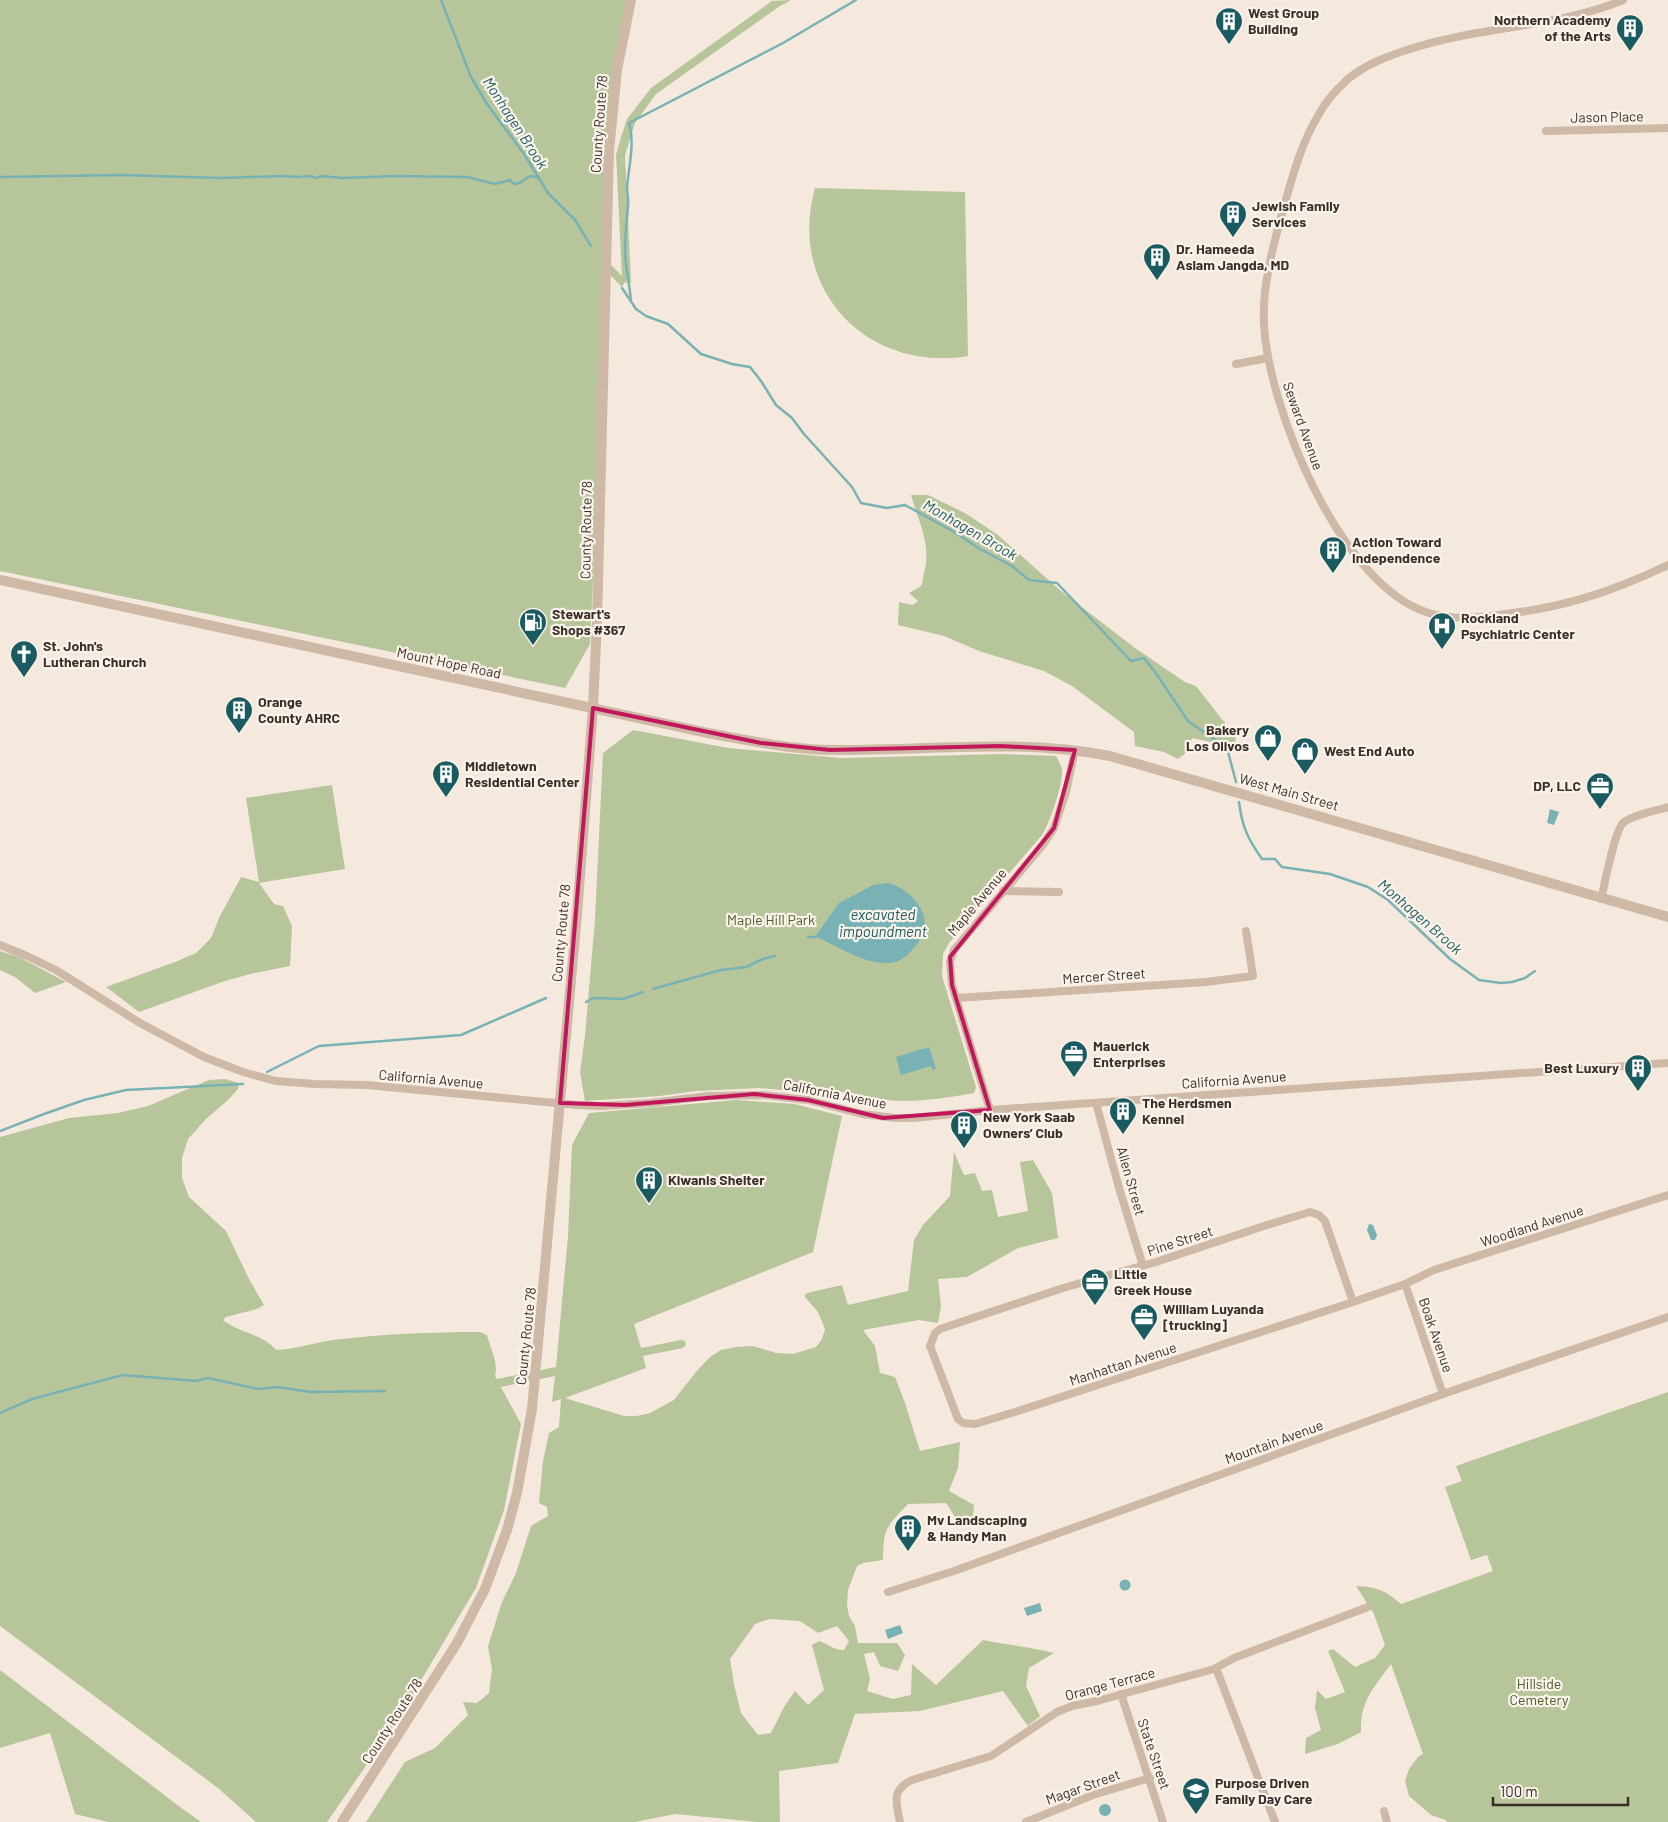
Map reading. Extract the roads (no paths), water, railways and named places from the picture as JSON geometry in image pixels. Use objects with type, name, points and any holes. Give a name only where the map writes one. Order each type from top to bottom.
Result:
[{"type":"street","name":"County Route 78","points":[[342,1822],[457,1643],[485,1589],[507,1530],[517,1493],[532,1410],[593,708],[597,621],[609,150],[617,70],[631,0]]},
{"type":"street","name":"Seward Avenue","points":[[1623,0],[1561,18],[1474,32],[1423,44],[1361,69],[1341,86],[1323,107],[1310,130],[1299,158],[1279,226],[1267,279],[1264,327],[1268,358],[1281,409],[1298,455],[1325,509],[1354,553],[1370,572],[1408,604],[1431,614],[1458,617],[1482,617],[1549,608],[1608,591],[1668,565]]},
{"type":"street","name":"Jason Place","points":[[1546,131],[1668,128]]},
{"type":"street","points":[[1236,364],[1268,358]]},
{"type":"street","name":"Mount Hope Road","points":[[0,580],[708,733],[761,743],[830,750],[895,750]]},
{"type":"street","name":"West Main Street","points":[[895,750],[1000,746],[1075,750],[1110,756],[1668,917]]},
{"type":"street","name":"Maple Avenue","points":[[990,1110],[956,998],[949,970],[950,962],[954,950],[1042,846],[1054,828],[1066,792],[1075,750]]},
{"type":"street","points":[[1601,899],[1621,827],[1630,819],[1668,807]]},
{"type":"street","points":[[1003,891],[1058,892]]},
{"type":"street","name":"Mercer Street","points":[[956,998],[1206,982],[1253,976],[1246,931]]},
{"type":"street","name":"California Avenue","points":[[0,945],[56,970],[140,1023],[168,1038],[227,1066],[259,1077],[293,1083],[367,1085],[560,1103],[625,1105],[708,1096],[754,1094],[808,1100],[883,1118],[914,1118],[1096,1102],[1668,1063]]},
{"type":"street","name":"Allen Street","points":[[1096,1102],[1119,1188],[1143,1266]]},
{"type":"street","name":"Woodland Avenue","points":[[1405,1284],[1434,1270],[1668,1195]]},
{"type":"street","name":"Pine Street","points":[[962,1423],[958,1419],[952,1405],[930,1346],[935,1334],[940,1329],[980,1314],[1063,1288],[1143,1266],[1310,1212],[1319,1215],[1325,1221],[1353,1302]]},
{"type":"street","name":"Manhattan Avenue","points":[[962,1423],[975,1424],[1015,1412],[1405,1284]]},
{"type":"street","name":"Boak Avenue","points":[[1405,1284],[1444,1394]]},
{"type":"street","name":"Mountain Avenue","points":[[888,1592],[954,1571],[1444,1394],[1668,1317]]},
{"type":"street","name":"Orange Terrace","points":[[900,1822],[897,1792],[902,1785],[912,1780],[991,1756],[1057,1712],[1072,1706],[1216,1668],[1234,1658],[1368,1607]]},
{"type":"street","points":[[1216,1668],[1275,1822]]},
{"type":"street","name":"State Street","points":[[1121,1694],[1163,1822]]},
{"type":"street","name":"Magar Street","points":[[1026,1822],[1093,1795],[1150,1778]]},
{"type":"street","points":[[1384,1811],[1387,1822]]},
{"type":"water","points":[[1550,809],[1559,812],[1554,825],[1547,823]]},
{"type":"water","name":"excavated impoundment","points":[[887,883],[895,885],[911,895],[922,910],[924,919],[925,927],[921,938],[903,958],[891,963],[872,961],[815,937],[839,903],[873,885]]},
{"type":"water","points":[[929,1047],[936,1069],[932,1070],[931,1066],[901,1075],[896,1057]]},
{"type":"water","points":[[1369,1224],[1373,1225],[1377,1235],[1375,1240],[1371,1240],[1367,1230]]},
{"type":"water","points":[[1123,1580],[1127,1580],[1130,1585],[1129,1589],[1123,1590],[1120,1587],[1120,1583]]},
{"type":"water","points":[[1040,1603],[1042,1611],[1027,1616],[1024,1608]]},
{"type":"water","points":[[900,1625],[903,1633],[888,1639],[885,1630]]},
{"type":"water","points":[[1105,1804],[1111,1810],[1105,1816],[1099,1810]]},
{"type":"waterway","name":"Monhagen Brook","points":[[441,0],[471,77],[487,104],[524,154],[548,193],[575,220],[591,246]]},
{"type":"waterway","points":[[631,301],[625,249],[628,203],[627,187],[632,146],[629,123],[783,43],[856,0]]},
{"type":"waterway","points":[[0,177],[121,175],[222,178],[282,176],[310,176],[317,178],[321,176],[342,178],[393,176],[467,177],[495,184],[510,180],[514,184],[530,176],[539,178]]},
{"type":"waterway","name":"Monhagen Brook","points":[[622,288],[636,309],[646,316],[668,324],[701,354],[732,364],[750,367],[776,405],[792,418],[852,487],[861,503],[887,508],[905,505],[1012,566],[1029,580],[1057,583],[1131,661],[1144,658],[1188,721],[1227,748],[1236,782]]},
{"type":"waterway","name":"Monhagen Brook","points":[[1239,802],[1246,832],[1262,859],[1275,859],[1282,867],[1330,874],[1368,887],[1388,900],[1450,959],[1479,980],[1501,983],[1512,982],[1525,978],[1535,971]]},
{"type":"waterway","points":[[808,937],[815,937]]},
{"type":"waterway","points":[[653,989],[721,970],[746,967],[775,956]]},
{"type":"waterway","points":[[586,1002],[593,998],[623,999],[643,992]]},
{"type":"waterway","points":[[267,1072],[319,1046],[461,1035],[546,998]]},
{"type":"waterway","points":[[0,1131],[84,1100],[126,1090],[243,1084]]},
{"type":"waterway","points":[[0,1413],[32,1399],[123,1375],[196,1381],[208,1378],[258,1389],[277,1387],[311,1392],[385,1391]]},
{"type":"place","name":"West Group Building","points":[[1229,45]]},
{"type":"place","name":"Northern Academy of the Arts","points":[[1630,52]]},
{"type":"place","name":"Jewish Family Services","points":[[1233,238]]},
{"type":"place","name":"Dr. Hameeda Aslam Jangda, MD","points":[[1157,281]]},
{"type":"place","name":"Action Toward Independence","points":[[1333,574]]},
{"type":"place","name":"Stewart's Shops #367","points":[[533,646]]},
{"type":"place","name":"Rockland Psychiatric Center","points":[[1442,650]]},
{"type":"place","name":"St. John's Lutheran Church","points":[[24,678]]},
{"type":"place","name":"Orange County AHRC","points":[[239,734]]},
{"type":"place","name":"Bakery Los Olivos","points":[[1268,762]]},
{"type":"place","name":"West End Auto","points":[[1305,775]]},
{"type":"place","name":"Middletown Residential Center","points":[[446,798]]},
{"type":"place","name":"DP, LLC","points":[[1600,810]]},
{"type":"place","name":"Mauerick Enterprises","points":[[1074,1078]]},
{"type":"place","name":"Best Luxury","points":[[1638,1092]]},
{"type":"place","name":"The Herdsmen Kennel","points":[[1123,1135]]},
{"type":"place","name":"New York Saab Owners’ Club","points":[[964,1149]]},
{"type":"place","name":"Kiwanis Shelter","points":[[649,1204]]},
{"type":"place","name":"Little Greek House","points":[[1095,1306]]},
{"type":"place","name":"William Luyanda [trucking]","points":[[1144,1341]]},
{"type":"place","name":"Mv Landscaping & Handy Man","points":[[908,1552]]},
{"type":"place","name":"Purpose Driven Family Day Care","points":[[1196,1815]]},
{"type":"park label","name":"Maple Hill Park","points":[[771,920]]},
{"type":"park label","name":"Hillside Cemetery","points":[[1539,1692]]}]
